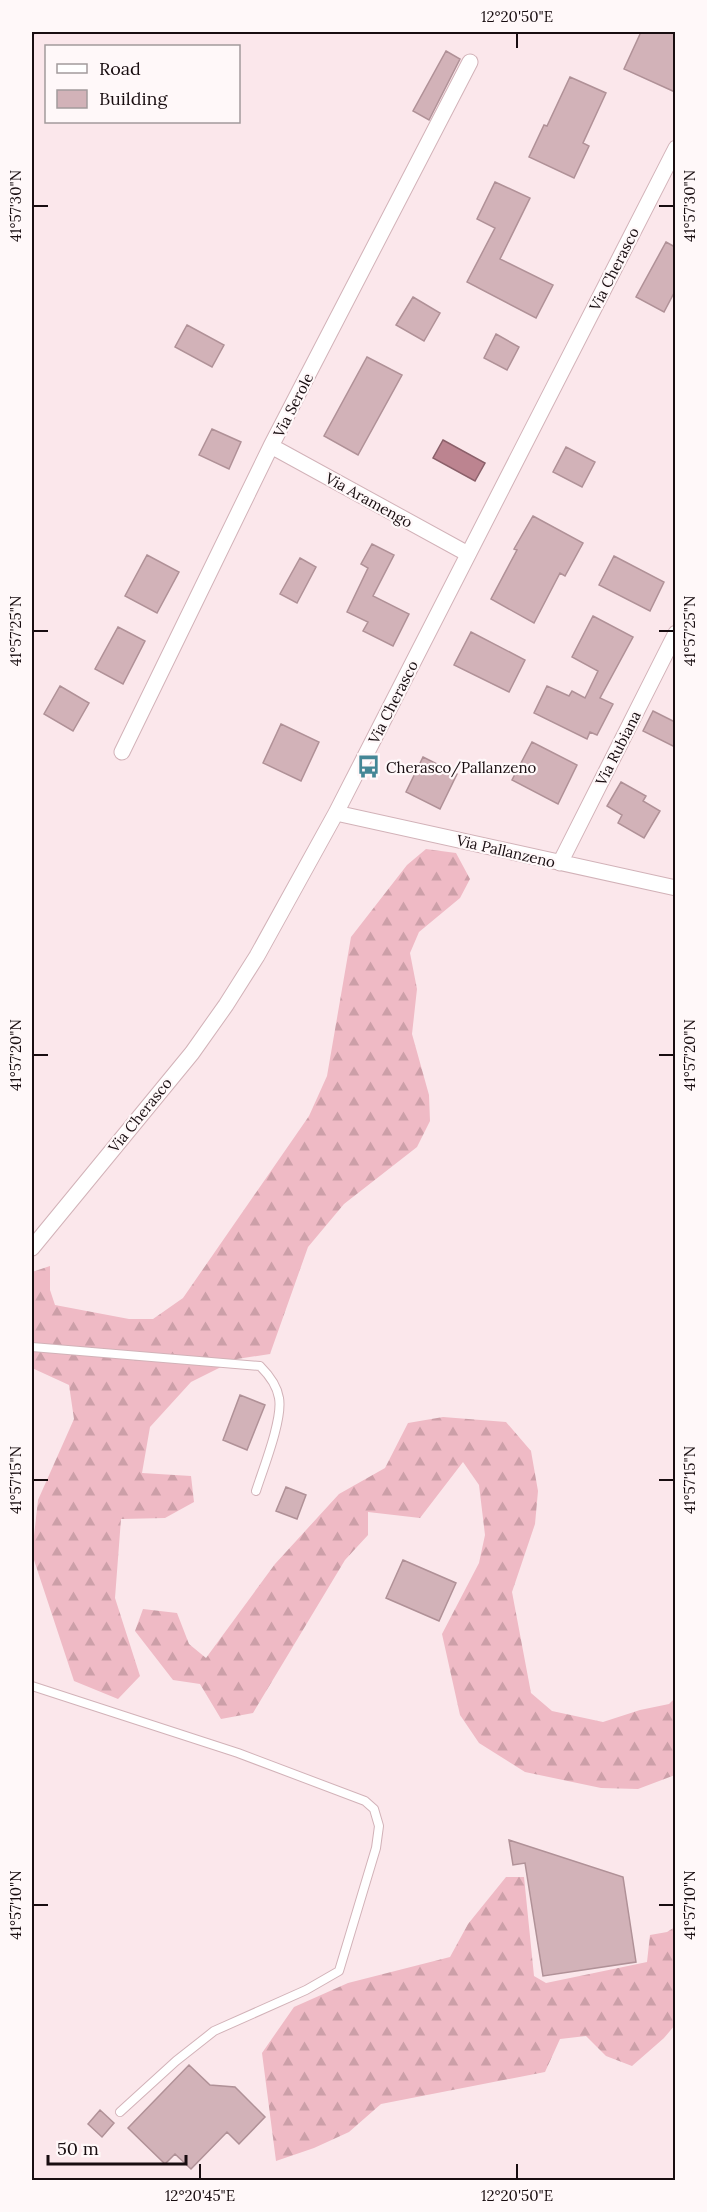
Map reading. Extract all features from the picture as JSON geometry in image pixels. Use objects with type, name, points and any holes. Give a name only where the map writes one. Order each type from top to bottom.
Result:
[{"type":"street","name":"Via Serole","points":[[122,752],[271,446],[470,62]]},
{"type":"street","name":"Via Cherasco","points":[[32,1248],[192,1053],[257,956],[336,813],[675,148]]},
{"type":"street","name":"Via Aramengo","points":[[271,446],[468,554]]},
{"type":"street","name":"Via Rubiana","points":[[560,863],[675,633]]},
{"type":"street","name":"Via Pallanzeno","points":[[336,813],[675,888]]},
{"type":"lane","points":[[32,1347],[260,1366],[271,1377],[279,1397],[280,1412],[256,1491]]},
{"type":"lane","points":[[32,1686],[238,1753],[364,1801],[374,1809],[379,1826],[376,1848],[339,1971],[306,1989],[214,2031],[176,2061],[120,2112]]},
{"type":"green space","points":[[426,849],[456,853],[470,879],[460,898],[419,932],[410,953],[417,989],[412,1034],[429,1095],[430,1121],[417,1147],[344,1204],[308,1247],[270,1354],[237,1359],[191,1382],[150,1427],[142,1473],[191,1476],[194,1502],[165,1518],[121,1519],[115,1598],[140,1676],[118,1699],[74,1681],[32,1554],[38,1500],[74,1419],[69,1385],[32,1368],[32,1272],[50,1266],[50,1290],[55,1305],[129,1319],[153,1319],[183,1298],[309,1116],[327,1076],[351,937],[407,865]]},
{"type":"green space","points":[[443,1417],[506,1422],[531,1451],[538,1491],[535,1524],[512,1592],[531,1693],[552,1711],[603,1722],[640,1710],[669,1704],[675,1698],[675,1775],[638,1789],[601,1788],[525,1772],[479,1743],[460,1715],[442,1634],[479,1563],[485,1535],[479,1485],[463,1462],[420,1518],[368,1512],[368,1535],[345,1560],[253,1713],[221,1719],[200,1684],[173,1680],[135,1631],[143,1609],[177,1613],[189,1644],[206,1658],[275,1564],[339,1494],[385,1468],[408,1423]]},
{"type":"green space","points":[[506,1877],[524,1877],[534,1976],[546,1983],[647,1962],[650,1935],[667,1932],[675,1927],[675,2025],[664,2038],[632,2066],[606,2056],[586,2036],[560,2039],[545,2072],[381,2104],[349,2132],[314,2148],[276,2161],[262,2053],[294,2007],[348,1983],[450,1957],[468,1924]]},
{"type":"shaded area","points":[[443,440],[485,463],[475,481],[433,458]]},
{"type":"building","points":[[641,32],[675,32],[675,92],[624,69]]},
{"type":"building","points":[[446,51],[460,59],[429,120],[413,111]]},
{"type":"building","points":[[570,77],[606,93],[583,143],[589,146],[574,178],[529,157],[544,125],[547,126]]},
{"type":"building","points":[[495,182],[530,198],[500,259],[553,285],[536,318],[467,282],[495,228],[477,219]]},
{"type":"building","points":[[666,242],[675,247],[675,291],[664,312],[636,297]]},
{"type":"building","points":[[413,297],[440,313],[424,341],[396,325]]},
{"type":"building","points":[[187,325],[224,345],[212,367],[175,347]]},
{"type":"building","points":[[496,334],[519,347],[507,370],[484,358]]},
{"type":"building","points":[[367,357],[402,375],[358,455],[324,436]]},
{"type":"building","points":[[212,429],[241,442],[229,469],[199,455]]},
{"type":"building","points":[[566,447],[595,462],[582,487],[553,472]]},
{"type":"building","points":[[533,516],[583,543],[565,576],[560,573],[534,623],[491,599],[517,550],[514,549]]},
{"type":"building","points":[[372,544],[394,555],[373,596],[409,614],[393,646],[363,631],[368,622],[347,612],[368,568],[361,564]]},
{"type":"building","points":[[147,555],[179,572],[157,613],[125,596]]},
{"type":"building","points":[[614,556],[664,582],[650,611],[599,585]]},
{"type":"building","points":[[300,558],[316,567],[297,603],[280,594]]},
{"type":"building","points":[[593,616],[633,637],[600,698],[613,704],[597,735],[590,732],[587,739],[534,713],[547,686],[569,696],[572,691],[585,698],[598,671],[572,657]]},
{"type":"building","points":[[118,627],[145,641],[123,684],[95,669]]},
{"type":"building","points":[[471,632],[525,660],[509,692],[454,665]]},
{"type":"building","points":[[60,686],[89,703],[73,731],[44,714]]},
{"type":"building","points":[[653,711],[675,722],[675,747],[643,731]]},
{"type":"building","points":[[281,724],[319,742],[301,781],[263,763]]},
{"type":"building","points":[[532,742],[577,765],[558,804],[512,780]]},
{"type":"building","points":[[423,757],[457,774],[440,809],[406,792]]},
{"type":"building","points":[[621,782],[646,796],[643,801],[660,811],[644,838],[618,823],[622,815],[607,806]]},
{"type":"building","points":[[240,1395],[265,1405],[247,1450],[223,1440]]},
{"type":"building","points":[[286,1487],[306,1495],[297,1519],[276,1511]]},
{"type":"building","points":[[403,1560],[456,1583],[439,1621],[386,1598]]},
{"type":"building","points":[[509,1840],[623,1877],[636,1962],[543,1976],[525,1863],[513,1865]]},
{"type":"building","points":[[189,2065],[210,2085],[235,2087],[265,2117],[239,2144],[227,2132],[191,2169],[175,2154],[165,2164],[128,2128]]},
{"type":"building","points":[[100,2110],[114,2123],[102,2137],[88,2124]]},
{"type":"place","name":"Cherasco/Pallanzeno","points":[[368,767]]}]
